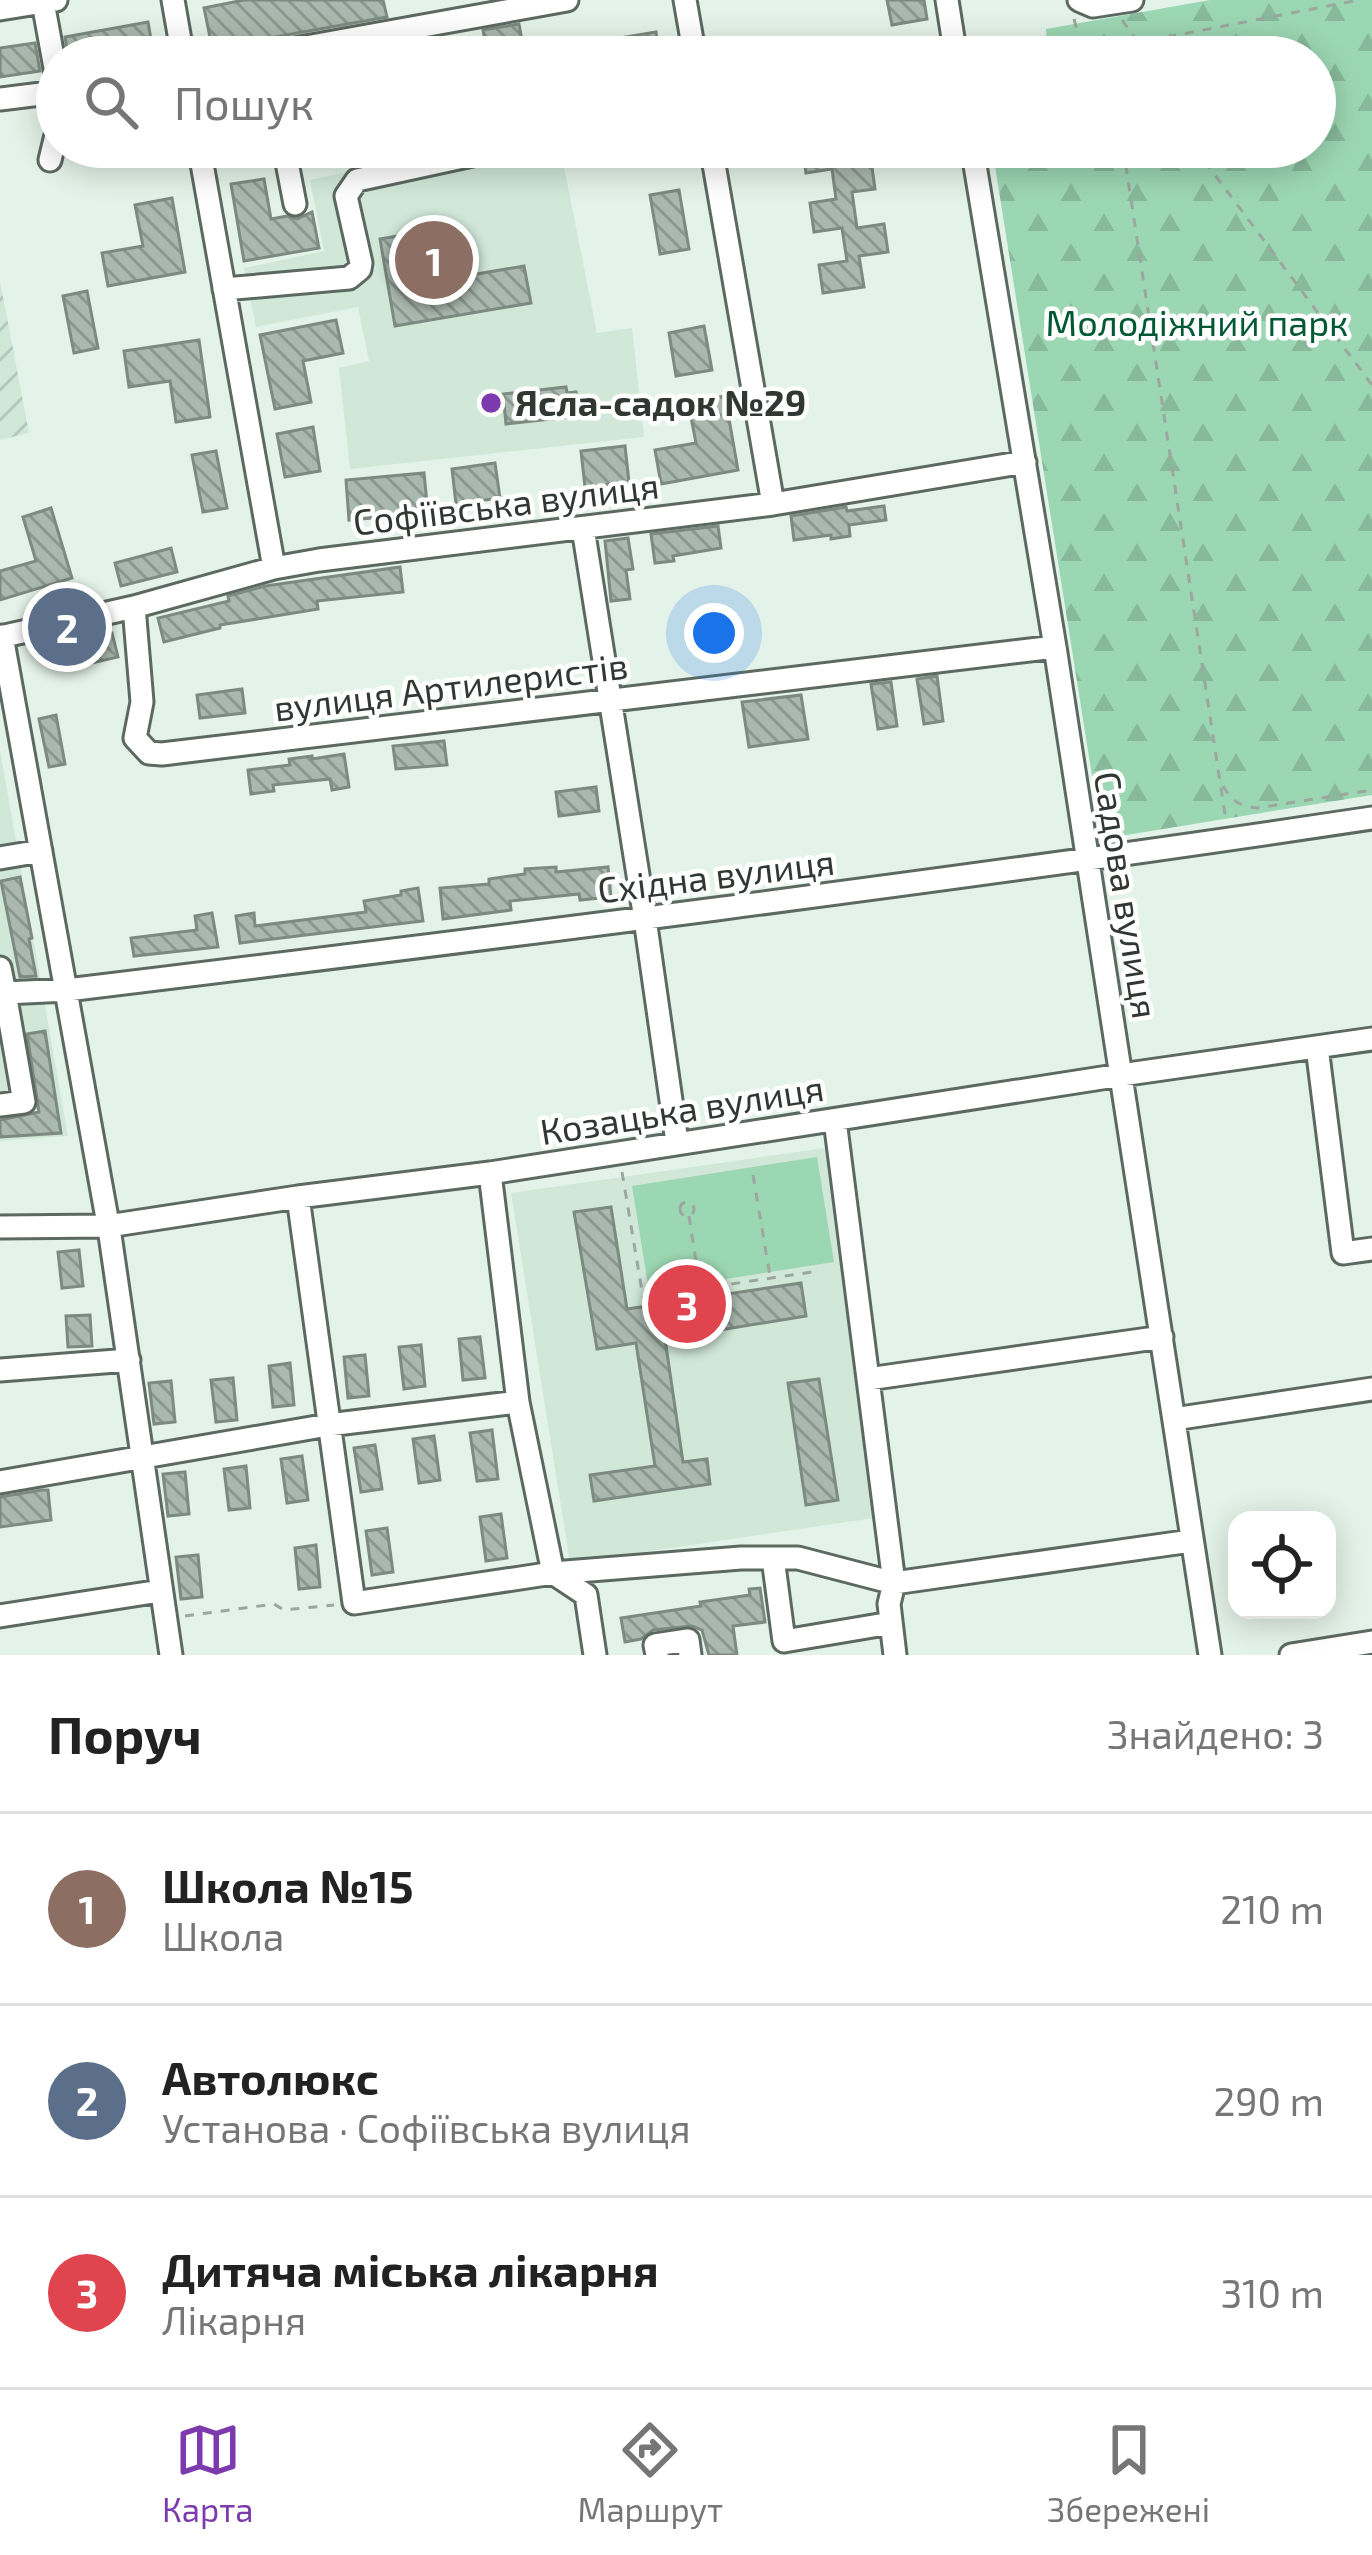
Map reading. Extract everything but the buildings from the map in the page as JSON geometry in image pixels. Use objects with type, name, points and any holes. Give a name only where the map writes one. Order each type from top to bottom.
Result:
[{"type":"street","points":[[173,0],[179,36]]},
{"type":"street","points":[[432,0],[436,23]]},
{"type":"street","points":[[365,36],[567,0]]},
{"type":"street","points":[[685,0],[691,36]]},
{"type":"street","points":[[947,0],[953,36]]},
{"type":"street","points":[[0,10],[50,1],[53,36]]},
{"type":"street","points":[[1076,9],[1127,10]]},
{"type":"street","points":[[0,99],[36,95]]},
{"type":"street","points":[[203,168],[274,568]]},
{"type":"street","points":[[288,168],[295,204]]},
{"type":"street","points":[[224,290],[349,278],[361,262],[346,196],[357,180],[412,168]]},
{"type":"street","points":[[715,168],[773,504]]},
{"type":"street","name":"Садова вулиця","points":[[976,168],[1055,647],[1210,1655]]},
{"type":"street","name":"Софіївська вулиця","points":[[1,637],[319,560],[773,504],[1025,462]]},
{"type":"street","points":[[583,528],[677,1142]]},
{"type":"street","name":"вулиця Артилеристів","points":[[134,607],[142,702],[135,738],[149,753],[162,754],[1055,647]]},
{"type":"street","points":[[1,637],[108,1226],[170,1655]]},
{"type":"street","name":"Східна вулиця","points":[[4,993],[67,990],[645,919],[1372,818]]},
{"type":"street","points":[[0,857],[41,851]]},
{"type":"street","points":[[0,968],[24,1102],[0,1105]]},
{"type":"street","name":"Козацька вулиця","points":[[0,1227],[108,1226],[1372,1039]]},
{"type":"street","points":[[1317,1047],[1343,1253],[1372,1249]]},
{"type":"street","points":[[835,1120],[894,1583],[889,1604],[895,1655]]},
{"type":"street","points":[[490,1173],[518,1402],[553,1573],[586,1595],[595,1655]]},
{"type":"street","points":[[298,1197],[354,1603],[553,1573],[741,1558],[798,1558],[894,1583],[1191,1540]]},
{"type":"street","points":[[868,1378],[1162,1337]]},
{"type":"street","points":[[0,1370],[129,1360]]},
{"type":"street","points":[[1174,1419],[1372,1389]]},
{"type":"street","points":[[0,1482],[328,1425],[518,1402]]},
{"type":"street","points":[[773,1558],[784,1642],[829,1645],[891,1623]]},
{"type":"street","points":[[0,1616],[160,1591]]},
{"type":"street","points":[[657,1655],[656,1645],[688,1640],[690,1655]]},
{"type":"street","points":[[1291,1655],[1372,1642]]},
{"type":"path","points":[[1172,36],[1359,0]]},
{"type":"path","points":[[1126,168],[1229,839]]},
{"type":"path","points":[[1210,168],[1372,385]]},
{"type":"path","points":[[1219,780],[1230,798],[1257,808],[1372,790]]},
{"type":"path","points":[[622,1172],[643,1297],[812,1272]]},
{"type":"path","points":[[753,1175],[771,1278]]},
{"type":"path","points":[[688,1216],[701,1288]]},
{"type":"path","points":[[165,1619],[274,1604],[284,1610],[354,1603]]},
{"type":"shaded area","points":[[367,168],[564,168],[597,333],[632,328],[644,437],[350,469],[339,368],[369,361],[358,307],[256,327],[244,268],[324,251],[310,180]]},
{"type":"shaded area","points":[[0,281],[29,433],[0,440]]},
{"type":"shaded area","points":[[0,750],[68,1136],[0,1141]]},
{"type":"shaded area","points":[[825,1148],[874,1518],[570,1563],[511,1193]]},
{"type":"green space","name":"Молодіжний парк","points":[[1210,0],[1372,0],[1372,795],[1102,839],[995,168],[1336,168],[1336,36],[1046,36],[1046,29]]},
{"type":"green space","points":[[817,1157],[834,1262],[649,1291],[632,1186]]},
{"type":"place","name":"Школа №15","points":[[434,260]]},
{"type":"place","name":"Ясла-садок №29","points":[[491,403]]},
{"type":"place","name":"Автолюкс","points":[[67,627]]},
{"type":"place","name":"Дитяча міська лікарня","points":[[687,1304]]}]
